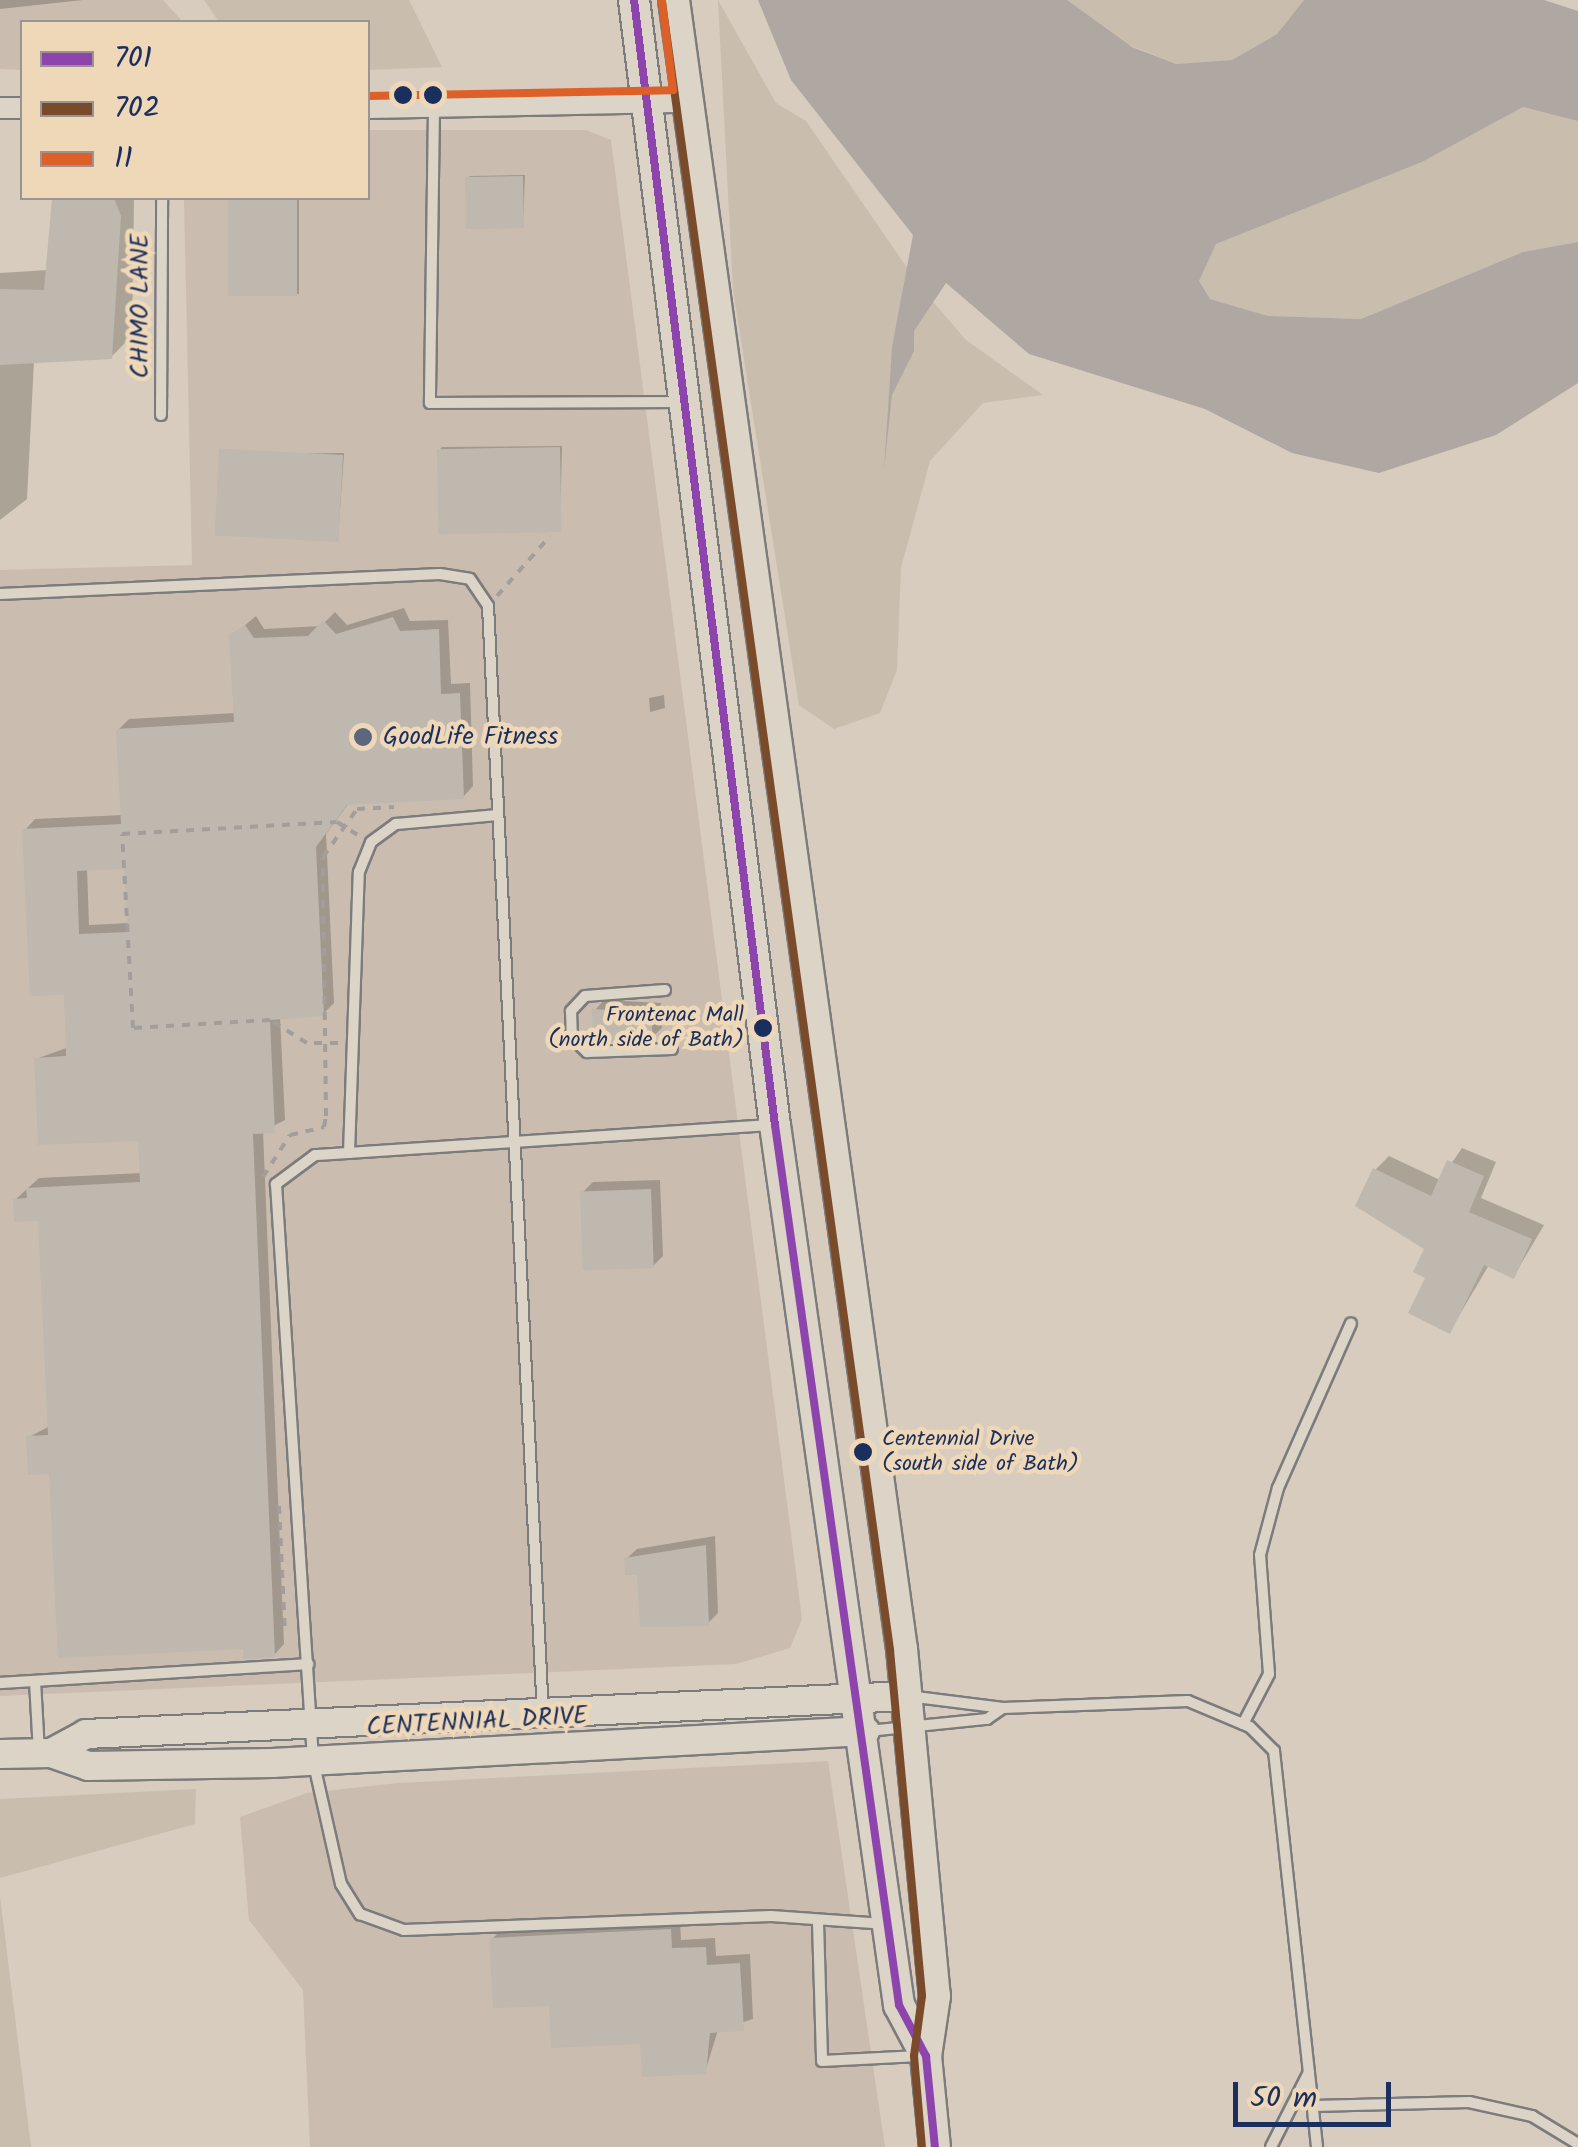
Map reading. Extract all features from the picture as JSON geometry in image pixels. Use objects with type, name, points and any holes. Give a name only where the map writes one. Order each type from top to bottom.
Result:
[{"type":"main road","points":[[634,0],[775,1125],[866,1731],[899,2005],[926,2056]]},
{"type":"main road","points":[[674,0],[909,1712],[935,1996],[926,2056],[935,2147]]},
{"type":"main road","name":"CENTENNIAL DRIVE","points":[[45,1753],[86,1734],[311,1730],[544,1719],[860,1693],[909,1712]]},
{"type":"main road","name":"CENTENNIAL DRIVE","points":[[0,1754],[45,1753],[88,1766],[313,1760],[866,1731]]},
{"type":"street","points":[[370,108],[649,107],[687,102]]},
{"type":"lane","points":[[434,108],[430,403],[686,402]]},
{"type":"lane","name":"CHIMO LANE","points":[[161,415],[162,200]]},
{"type":"lane","points":[[0,594],[440,574],[470,579],[488,606],[544,1719]]},
{"type":"lane","points":[[349,1153],[358,1044],[359,872],[371,842],[396,824],[496,816]]},
{"type":"lane","points":[[666,990],[584,996],[570,1011],[572,1038],[587,1052],[672,1049]]},
{"type":"lane","points":[[775,1125],[349,1153],[301,1160],[276,1184],[313,1760],[341,1884],[360,1914],[404,1930],[770,1916],[818,1923],[892,1924]]},
{"type":"lane","points":[[1243,1724],[1269,1674],[1260,1555],[1278,1488],[1351,1323]]},
{"type":"lane","points":[[0,1683],[308,1664]]},
{"type":"lane","points":[[35,1681],[45,1753]]},
{"type":"lane","points":[[866,1731],[909,1712],[1188,1701],[1243,1724],[1274,1751],[1317,2147]]},
{"type":"lane","points":[[909,1712],[987,1720],[1002,1708]]},
{"type":"lane","points":[[818,1923],[822,2060],[926,2056]]},
{"type":"lane","points":[[1271,2147],[1311,2069]]},
{"type":"lane","points":[[1314,2106],[1469,2102],[1532,2116],[1571,2143]]},
{"type":"path","points":[[488,606],[550,536]]},
{"type":"path","points":[[358,1044],[307,1043],[270,1020],[133,1028],[122,834],[337,822],[371,842]]},
{"type":"shaded area","points":[[0,0],[163,0],[181,20],[20,20],[20,70],[0,69]]},
{"type":"shaded area","points":[[204,0],[409,0],[442,67],[370,70],[370,20],[218,20]]},
{"type":"shaded area","points":[[718,0],[776,103],[806,121],[921,288],[966,340],[1043,395],[983,403],[930,461],[901,568],[897,670],[880,713],[834,729],[799,705],[733,290]]},
{"type":"shaded area","points":[[758,0],[1067,0],[1132,47],[1176,64],[1232,60],[1277,34],[1304,0],[1544,0],[1578,11],[1578,121],[1523,107],[1422,162],[1216,244],[1199,281],[1210,299],[1268,316],[1361,319],[1523,252],[1578,242],[1578,383],[1496,435],[1379,473],[1292,453],[1205,409],[1029,354],[946,283],[914,331],[914,351],[892,395],[884,470],[892,347],[913,235],[791,80]]},
{"type":"shaded area","points":[[1019,0],[1304,0],[1277,34],[1232,60],[1176,64]]},
{"type":"shaded area","points":[[1523,107],[1578,121],[1578,242],[1523,252],[1361,319],[1268,316],[1210,299],[1199,281],[1216,244],[1422,162]]},
{"type":"shaded area","points":[[370,130],[586,130],[611,140],[802,1619],[790,1648],[736,1664],[0,1696],[0,570],[192,565],[184,200],[370,200]]},
{"type":"shaded area","points":[[828,1761],[885,2147],[310,2147],[303,1990],[249,1920],[240,1817],[307,1793],[398,1783]]},
{"type":"shaded area","points":[[196,1789],[195,1824],[0,1878],[0,1799]]},
{"type":"shaded area","points":[[0,1896],[31,2147],[0,2147]]},
{"type":"building","points":[[523,176],[524,228],[466,229],[465,177]]},
{"type":"building","points":[[52,200],[115,200],[121,216],[112,359],[0,365],[0,289],[44,290]]},
{"type":"building","points":[[228,200],[297,200],[297,296],[228,296]]},
{"type":"building","points":[[560,447],[561,532],[439,534],[437,449]]},
{"type":"building","points":[[219,449],[343,455],[338,542],[215,535]]},
{"type":"building","points":[[393,617],[400,631],[439,629],[441,694],[460,693],[464,799],[347,805],[316,847],[324,1016],[270,1020],[275,1133],[253,1134],[275,1657],[243,1659],[243,1649],[58,1658],[49,1474],[28,1475],[26,1436],[48,1435],[38,1221],[14,1222],[13,1199],[27,1198],[26,1188],[140,1182],[138,1141],[38,1145],[34,1058],[66,1056],[64,995],[30,996],[22,829],[121,824],[116,729],[234,722],[229,635],[245,625],[254,638],[308,636],[323,620],[336,634]],"holes":[[[124,869],[128,932],[79,934],[77,871]]]},
{"type":"building","points":[[592,1009],[651,1012],[653,1040],[593,1043]]},
{"type":"building","points":[[1447,1160],[1484,1176],[1469,1212],[1532,1239],[1514,1279],[1484,1265],[1450,1334],[1408,1313],[1425,1278],[1413,1272],[1424,1249],[1355,1206],[1373,1168],[1431,1196]]},
{"type":"building","points":[[651,1189],[654,1268],[583,1270],[580,1191]]},
{"type":"building","points":[[706,1545],[709,1626],[640,1627],[637,1575],[625,1575],[624,1558]]},
{"type":"building","points":[[671,1929],[672,1948],[706,1947],[707,1965],[740,1963],[744,2031],[710,2033],[706,2074],[642,2077],[640,2044],[551,2048],[549,2006],[493,2008],[489,1938]]},
{"type":"transit line","name":"701","points":[[634,0],[775,1125],[899,2005],[926,2056],[935,2147]]},
{"type":"transit line","name":"702","points":[[662,2],[890,1650],[922,1996],[914,2056],[922,2147]]},
{"type":"transit line","name":"11","points":[[370,96],[673,90],[662,2]]},
{"type":"place","name":"GoodLife Fitness","points":[[363,737]]},
{"type":"place","name":"Frontenac Mall (north side of Bath)","points":[[763,1028]]},
{"type":"place","name":"Centennial Drive (south side of Bath)","points":[[863,1452]]}]
